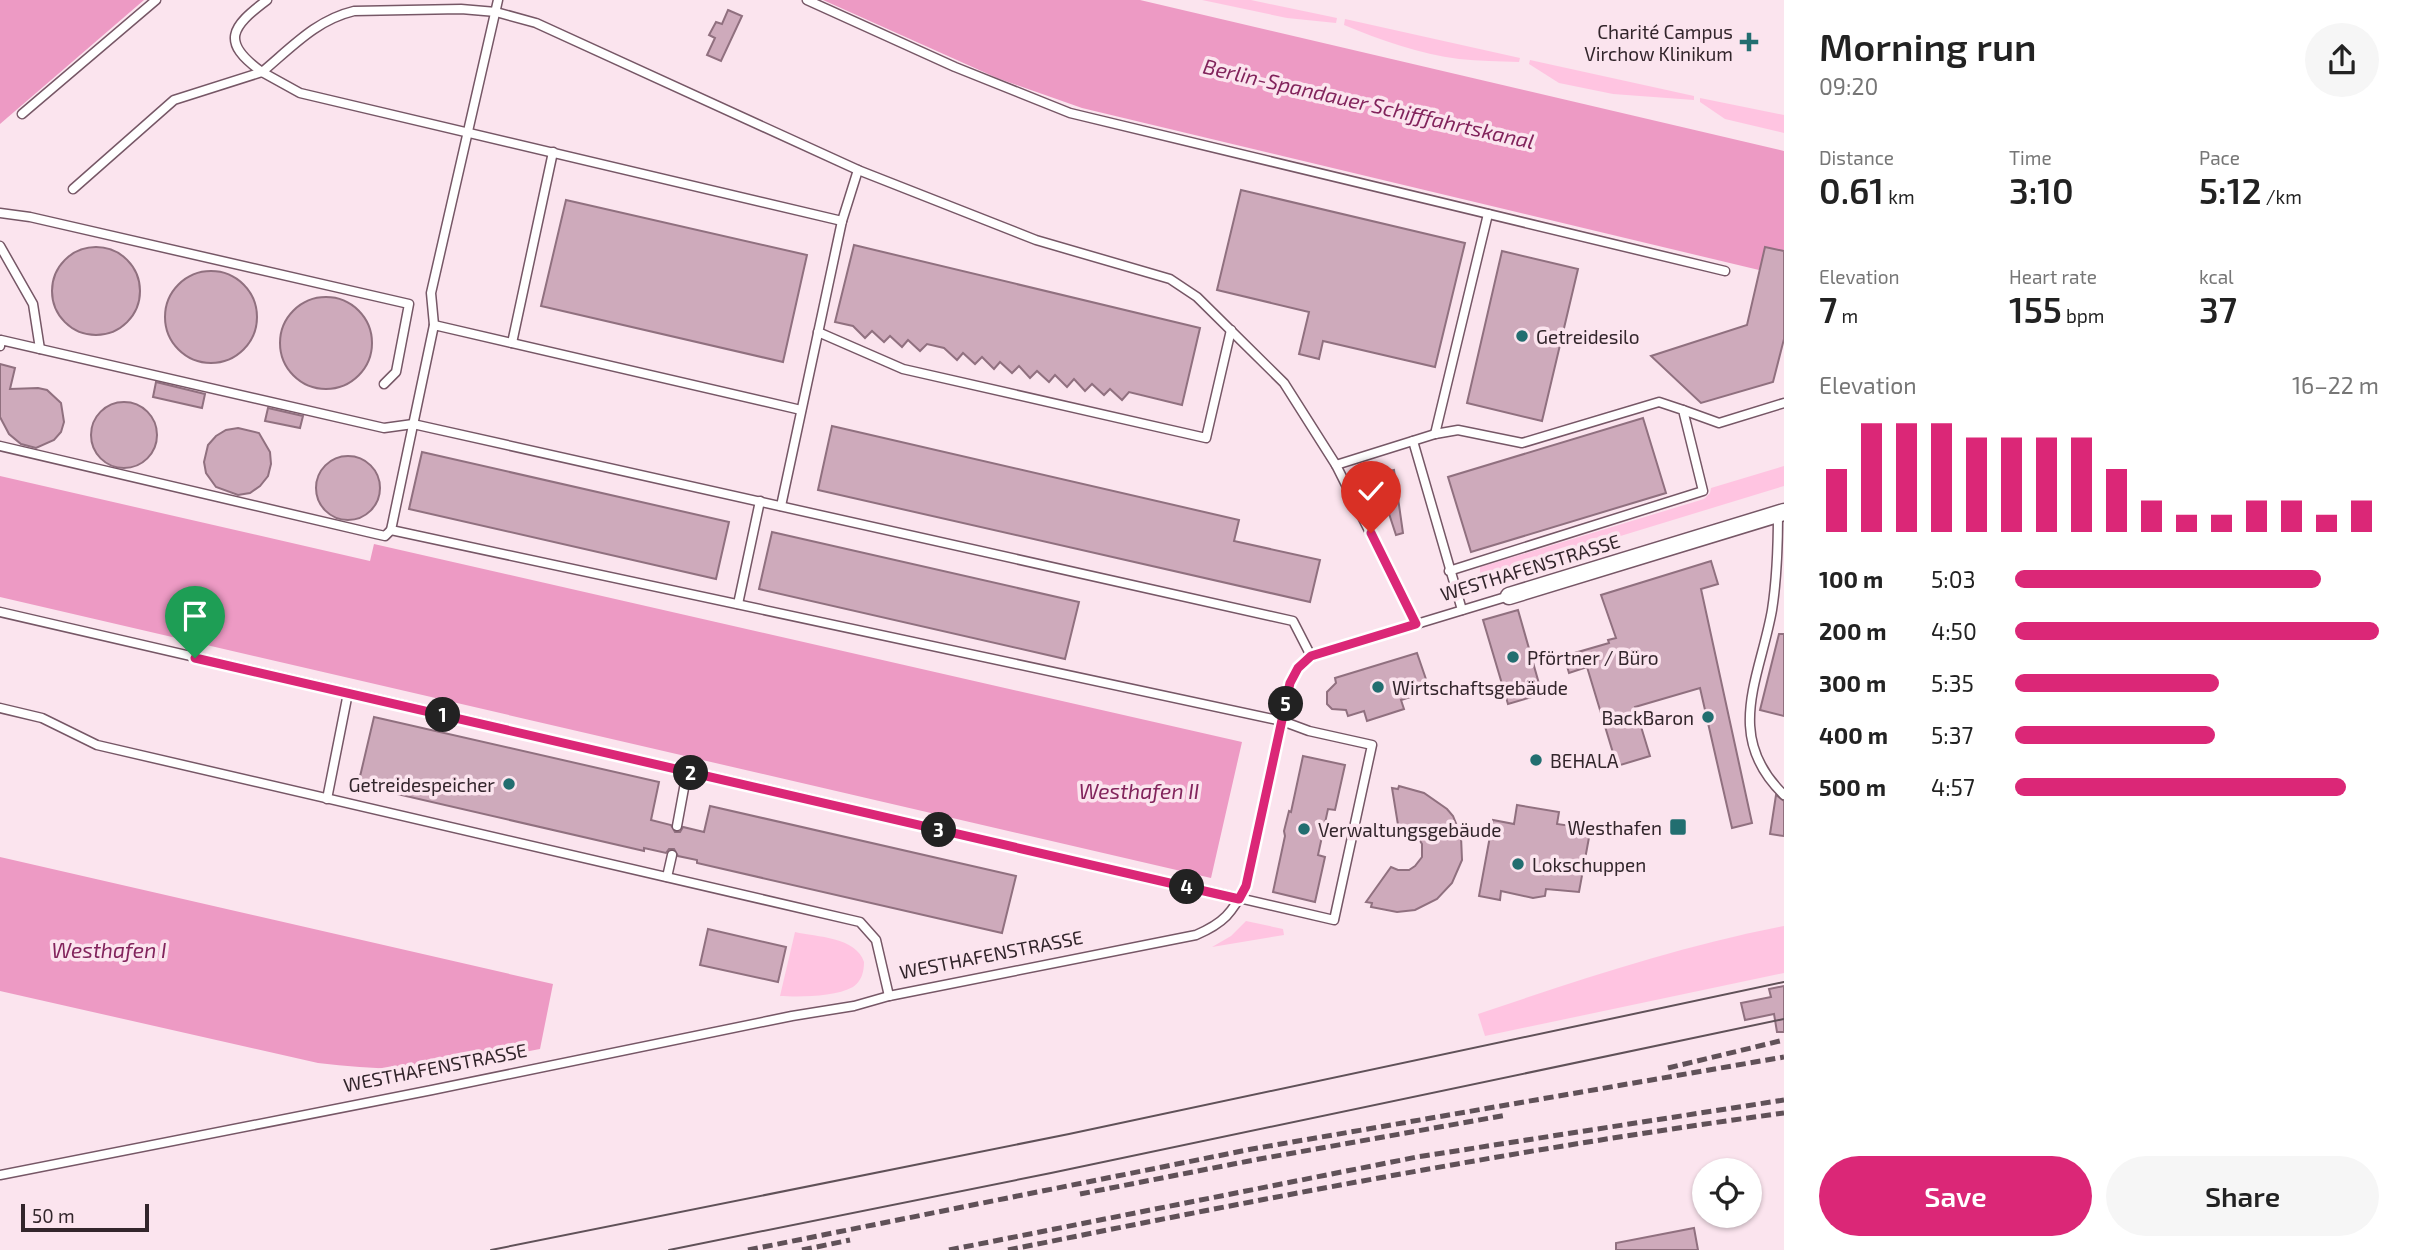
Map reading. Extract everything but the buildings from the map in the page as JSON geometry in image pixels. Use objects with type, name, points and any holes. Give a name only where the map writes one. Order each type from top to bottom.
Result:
[{"type":"street","name":"WESTHAFENSTRASSE","points":[[1508,596],[1781,513]]},
{"type":"lane","points":[[22,114],[156,0]]},
{"type":"lane","points":[[267,0],[242,20],[236,41],[241,55],[262,72],[300,93],[842,221]]},
{"type":"lane","points":[[0,446],[385,536],[391,530],[434,325],[431,293],[498,0]]},
{"type":"lane","points":[[807,0],[955,68],[1070,113],[1724,271]]},
{"type":"lane","points":[[73,189],[174,100],[262,72],[323,22],[338,15],[354,11],[461,9],[496,12],[536,23],[858,170],[1036,240],[1170,279],[1197,297],[1284,383],[1336,465],[1416,624]]},
{"type":"lane","points":[[512,344],[553,152]]},
{"type":"lane","points":[[781,506],[842,221],[858,170]]},
{"type":"lane","points":[[0,213],[30,217],[409,304],[396,372],[384,384]]},
{"type":"lane","points":[[1435,434],[1488,214]]},
{"type":"lane","points":[[0,246],[33,304],[40,349]]},
{"type":"lane","points":[[434,325],[801,410]]},
{"type":"lane","points":[[818,332],[903,369],[1206,438],[1231,330]]},
{"type":"lane","points":[[0,342],[384,428],[413,424],[1293,621],[1311,656]]},
{"type":"lane","points":[[1336,465],[1435,434],[1458,430],[1521,443],[1659,402],[1719,423],[1784,403]]},
{"type":"lane","points":[[1449,571],[1703,491],[1682,410]]},
{"type":"lane","points":[[1413,441],[1462,610]]},
{"type":"lane","points":[[738,604],[760,501]]},
{"type":"lane","points":[[1781,513],[1772,611],[1752,688],[1749,715],[1754,750],[1768,780],[1784,795]]},
{"type":"lane","points":[[0,612],[1334,920],[1372,745],[1309,731],[1282,721],[391,530]]},
{"type":"lane","name":"WESTHAFENSTRASSE","points":[[0,1175],[792,1016],[854,1006],[889,996],[1196,935],[1216,926],[1230,914],[1246,886],[1290,683],[1298,668],[1311,656],[1508,596]]},
{"type":"lane","points":[[327,799],[348,693]]},
{"type":"lane","points":[[0,708],[42,718],[97,745],[860,922],[876,940],[889,996]]},
{"type":"lane","points":[[677,826],[687,772]]},
{"type":"lane","points":[[667,877],[672,855]]},
{"type":"shaded area","points":[[1202,0],[1251,0],[1337,18],[1336,23],[1287,18]]},
{"type":"shaded area","points":[[1345,19],[1520,58],[1519,62],[1481,61],[1430,54],[1344,25]]},
{"type":"shaded area","points":[[1530,60],[1694,96],[1694,100],[1613,94],[1559,83],[1529,64]]},
{"type":"shaded area","points":[[1700,98],[1784,115],[1784,133],[1725,119],[1700,102]]},
{"type":"shaded area","points":[[1784,466],[1784,486],[1480,579],[1480,567],[1704,499],[1711,488]]},
{"type":"shaded area","points":[[1246,921],[1283,929],[1284,935],[1212,947],[1231,936]]},
{"type":"shaded area","points":[[1784,926],[1784,973],[1485,1036],[1478,1014],[1668,954]]},
{"type":"shaded area","points":[[795,932],[835,939],[853,947],[864,962],[859,982],[846,990],[827,995],[780,996]]},
{"type":"water","points":[[0,0],[144,0],[0,124]]},
{"type":"water","name":"Berlin-Spandauer Schifffahrtskanal","points":[[823,0],[1140,0],[1784,151],[1784,276],[1082,108],[997,78]]},
{"type":"water","name":"Westhafen II","points":[[0,476],[370,561],[374,544],[1242,742],[1211,878],[0,597]]},
{"type":"water","name":"Westhafen I","points":[[0,857],[553,984],[540,1049],[437,1067],[369,1068],[318,1063],[0,991]]},
{"type":"tram line","points":[[491,1250],[1069,1134],[1784,982]]},
{"type":"tram line","points":[[669,1250],[1784,1019]]},
{"type":"railway","points":[[1668,1068],[1784,1040]]},
{"type":"railway","points":[[748,1250],[1252,1149],[1784,1057]]},
{"type":"railway","points":[[949,1250],[1417,1157],[1784,1100]]},
{"type":"railway","points":[[1008,1250],[1394,1175],[1784,1113]]},
{"type":"railway","points":[[1080,1194],[1507,1115]]},
{"type":"railway","points":[[802,1250],[850,1240]]},
{"type":"place","name":"Charité Campus Virchow Klinikum","points":[[1749,42]]},
{"type":"place","name":"Getreidesilo","points":[[1522,336]]},
{"type":"place","name":"Pförtner / Büro","points":[[1513,657]]},
{"type":"place","name":"Wirtschaftsgebäude","points":[[1378,687]]},
{"type":"place","name":"BackBaron","points":[[1708,717]]},
{"type":"place","name":"BEHALA","points":[[1536,760]]},
{"type":"place","name":"Getreidespeicher","points":[[509,784]]},
{"type":"place","name":"Westhafen","points":[[1678,827]]},
{"type":"place","name":"Verwaltungsgebäude","points":[[1304,829]]},
{"type":"place","name":"Lokschuppen","points":[[1518,864]]},
{"type":"route","points":[[195,658],[1239,899],[1246,886],[1290,683],[1298,668],[1311,656],[1416,624],[1371,533]]}]
